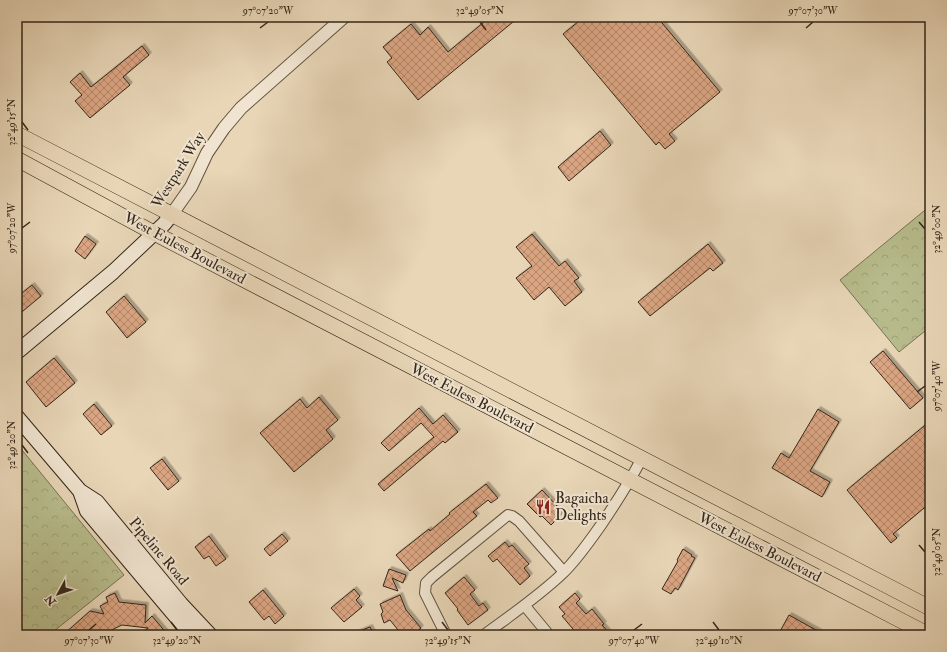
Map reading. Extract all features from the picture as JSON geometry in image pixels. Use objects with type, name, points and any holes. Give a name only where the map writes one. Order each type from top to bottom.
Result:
[{"type":"main road","name":"West Euless Boulevard","points":[[17,134],[930,608]]},
{"type":"main road","name":"West Euless Boulevard","points":[[17,159],[154,233],[929,634]]},
{"type":"main road","name":"Westpark Way","points":[[17,352],[113,272],[172,214]]},
{"type":"main road","points":[[493,409],[504,386]]},
{"type":"main road","name":"Pipeline Road","points":[[17,416],[80,491],[97,502],[177,608],[192,635]]},
{"type":"main road","name":"Pipeline Road","points":[[177,608],[210,635]]},
{"type":"street","name":"Westpark Way","points":[[172,214],[191,187],[207,153],[224,128],[241,108],[281,71],[344,17]]},
{"type":"street","points":[[484,635],[525,606],[564,572],[582,552],[616,503],[642,458]]},
{"type":"street","points":[[446,635],[425,593],[426,583],[508,515],[519,521],[564,572]]},
{"type":"street","points":[[525,606],[549,635]]},
{"type":"green space","points":[[930,206],[930,327],[899,352],[840,280]]},
{"type":"green space","points":[[17,445],[124,575],[49,635],[17,635]]},
{"type":"building","points":[[490,17],[519,17],[418,100],[387,62],[392,58],[383,47],[411,24],[420,35],[428,27],[448,52]]},
{"type":"building","points":[[584,17],[657,17],[720,92],[669,134],[675,141],[665,149],[659,142],[656,145],[563,34]]},
{"type":"building","points":[[142,46],[149,55],[123,77],[130,85],[90,118],[75,101],[82,95],[70,82],[80,73],[91,87]]},
{"type":"building","points":[[600,131],[611,145],[569,181],[558,167]]},
{"type":"building","points":[[532,234],[559,266],[565,261],[579,278],[574,281],[582,292],[565,306],[549,287],[534,300],[516,278],[532,266],[516,247]]},
{"type":"building","points":[[85,236],[96,244],[85,259],[75,251]]},
{"type":"building","points":[[708,244],[723,263],[713,271],[710,268],[650,316],[638,302]]},
{"type":"building","points":[[32,285],[41,296],[17,316],[17,297]]},
{"type":"building","points":[[124,296],[146,322],[127,338],[106,312]]},
{"type":"building","points":[[883,351],[923,398],[910,409],[870,362]]},
{"type":"building","points":[[54,358],[75,383],[46,407],[26,382]]},
{"type":"building","points":[[319,397],[338,420],[326,430],[333,439],[294,472],[260,433],[300,399],[307,408]]},
{"type":"building","points":[[94,404],[112,426],[101,435],[83,414]]},
{"type":"building","points":[[419,408],[433,424],[443,415],[458,432],[445,443],[443,441],[384,491],[378,484],[434,437],[421,423],[389,451],[381,443]]},
{"type":"building","points":[[818,409],[839,422],[810,471],[830,482],[822,497],[772,468],[781,453],[789,458]]},
{"type":"building","points":[[930,421],[930,503],[893,534],[897,538],[891,543],[847,490]]},
{"type":"building","points":[[162,459],[179,481],[168,490],[150,468]]},
{"type":"building","points":[[486,484],[498,498],[491,503],[488,500],[473,512],[477,516],[410,571],[396,555],[429,529],[430,531],[450,514],[449,513]]},
{"type":"building","name":"Bagaicha Delights","points":[[542,490],[557,506],[555,508],[561,515],[551,525],[542,516],[540,517],[527,504]]},
{"type":"building","points":[[282,534],[288,541],[270,556],[264,549]]},
{"type":"building","points":[[209,536],[226,559],[216,566],[209,556],[204,559],[195,547]]},
{"type":"building","points":[[505,542],[509,547],[512,545],[529,564],[524,568],[530,576],[520,585],[497,559],[493,562],[488,556]]},
{"type":"building","points":[[683,549],[695,558],[678,590],[675,588],[671,594],[662,589]]},
{"type":"building","points":[[389,569],[406,575],[403,583],[392,578],[398,591],[383,586]]},
{"type":"building","points":[[464,577],[475,590],[470,594],[479,606],[483,603],[488,610],[468,625],[457,610],[458,609],[445,593]]},
{"type":"building","points":[[354,589],[360,596],[356,600],[362,607],[344,622],[331,608]]},
{"type":"building","points":[[263,590],[284,616],[275,624],[269,616],[264,620],[249,602]]},
{"type":"building","points":[[115,593],[119,602],[146,605],[145,623],[152,616],[168,635],[139,635],[148,628],[122,625],[101,635],[63,635],[90,611],[104,614],[100,606],[108,602],[106,597]]},
{"type":"building","points":[[575,593],[580,599],[576,603],[586,614],[592,609],[604,624],[602,625],[611,635],[578,635],[562,616],[565,614],[559,607]]},
{"type":"building","points":[[400,595],[406,610],[421,628],[413,635],[402,635],[390,620],[384,623],[381,614],[383,612],[380,604]]},
{"type":"building","points":[[789,615],[825,635],[778,635]]},
{"type":"building","points":[[370,627],[374,635],[350,635]]},
{"type":"place","name":"Bagaicha Delights","points":[[543,507]]}]
